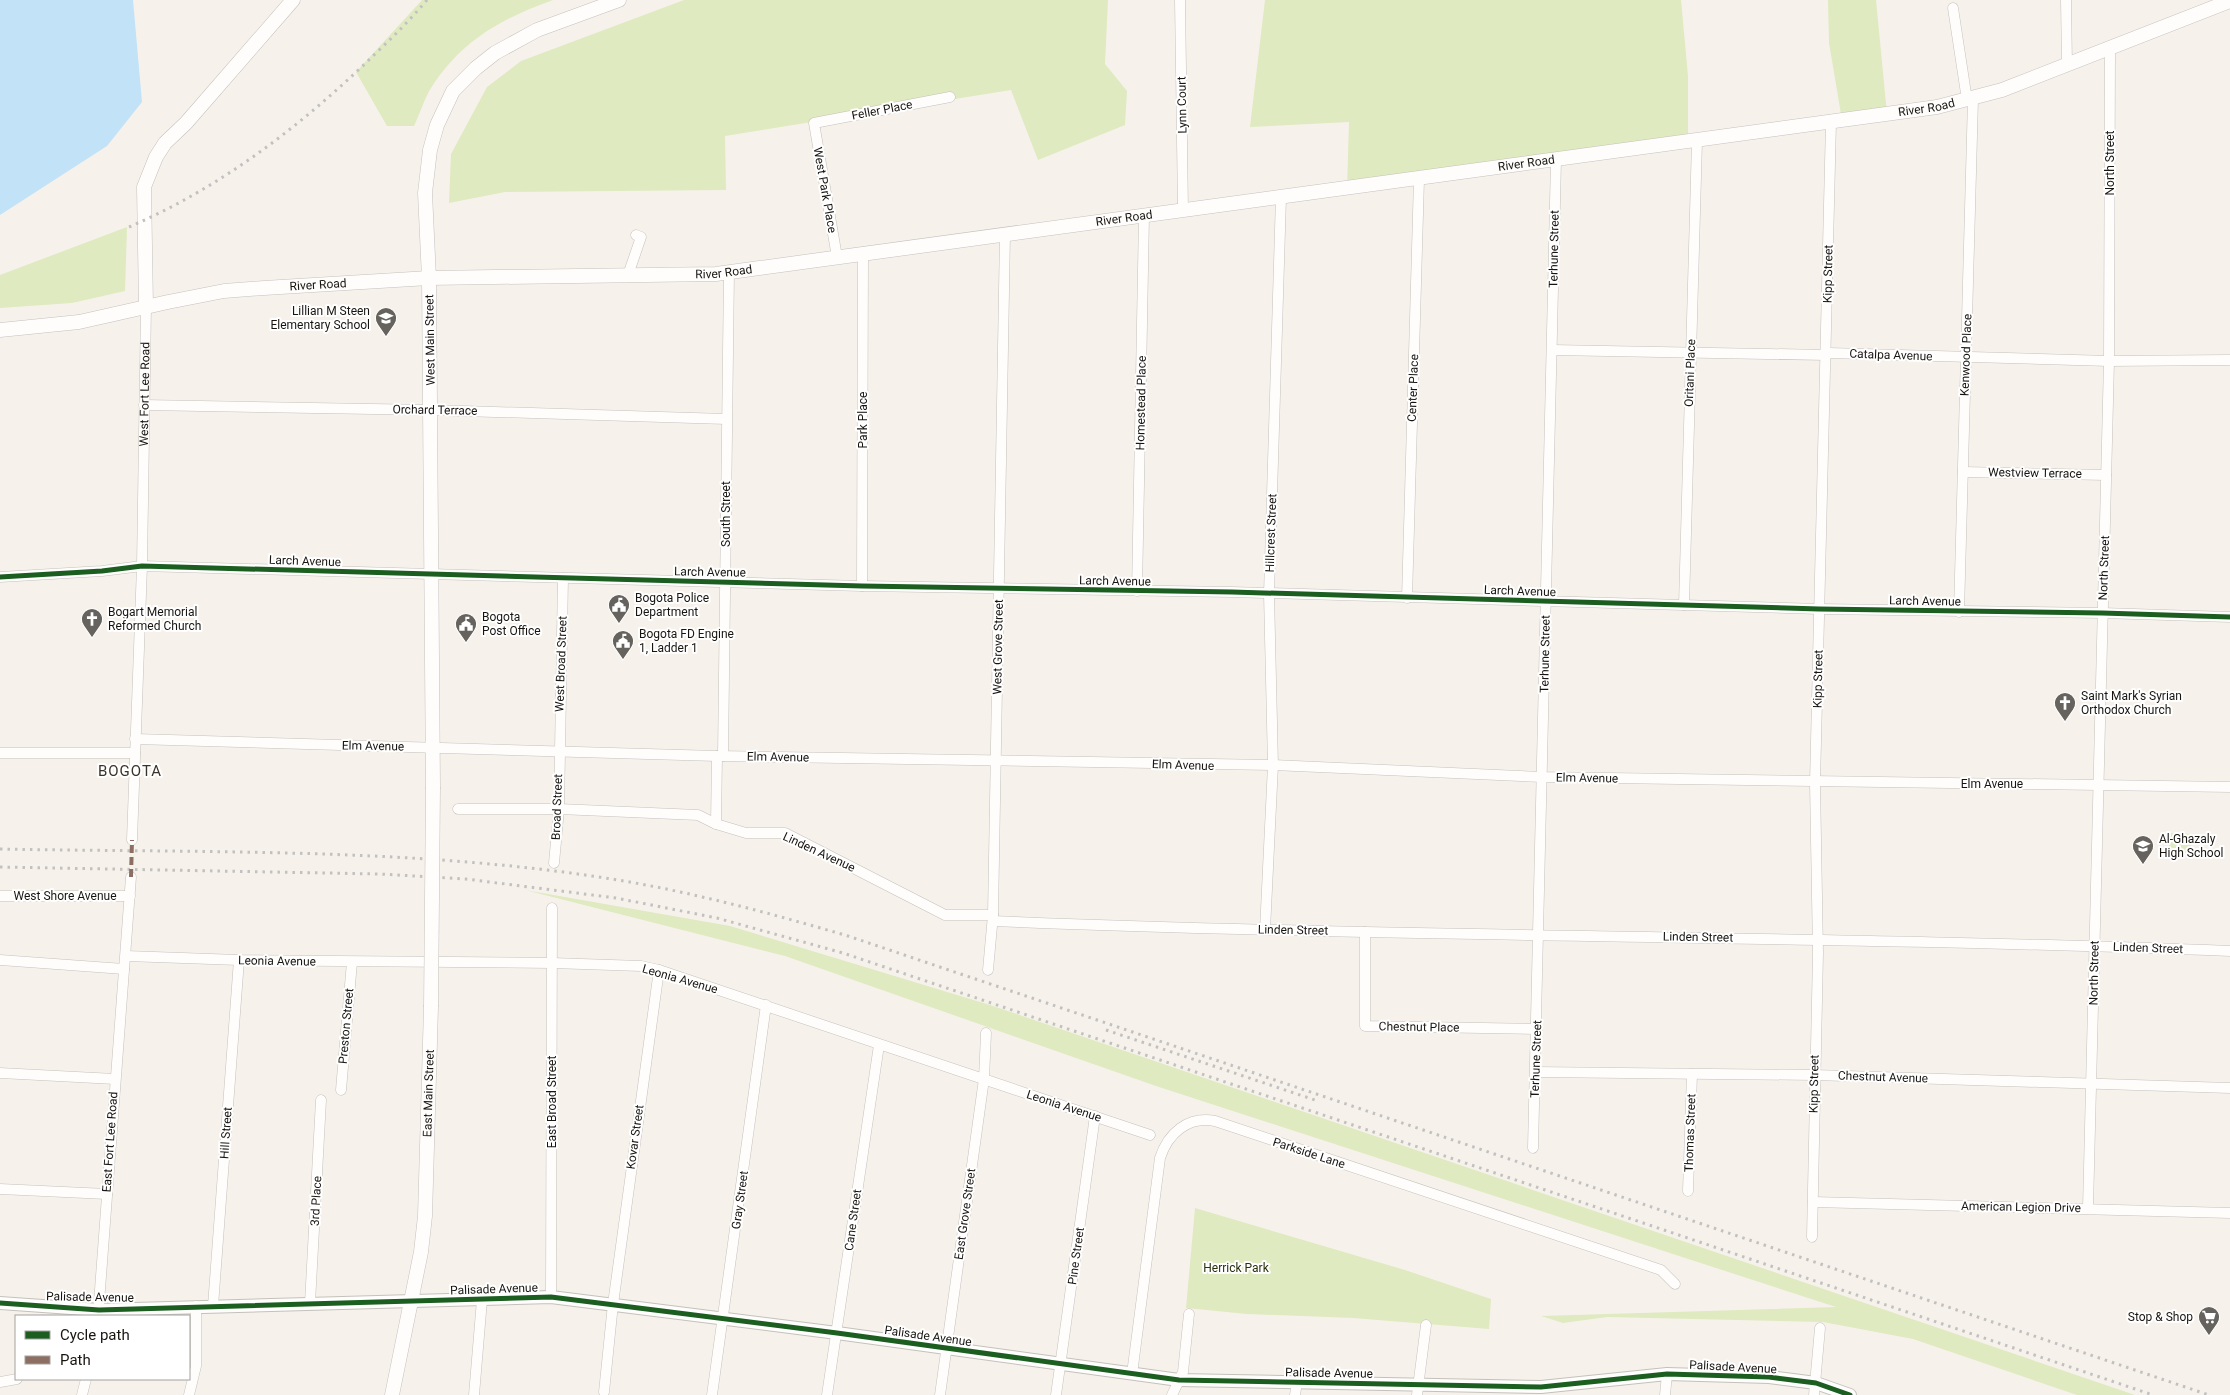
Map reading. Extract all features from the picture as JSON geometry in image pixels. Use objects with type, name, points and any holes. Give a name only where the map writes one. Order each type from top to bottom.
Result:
[{"type":"main road","name":"West Fort Lee Road","points":[[146,306],[144,187],[156,157],[165,143],[186,123],[293,0]]},
{"type":"main road","name":"West Main Street","points":[[433,787],[431,410],[429,278],[425,221],[428,159],[434,134],[453,91],[476,68],[516,40],[537,30],[619,0]]},
{"type":"main road","name":"River Road","points":[[0,330],[79,322],[146,306],[224,292],[429,278],[729,272],[1937,107],[1970,99],[2067,64],[2230,1]]},
{"type":"main road","name":"East Main Street","points":[[392,1395],[421,1252],[425,1216],[431,1007],[433,787]]},
{"type":"street","name":"Lynn Court","points":[[1180,0],[1183,210]]},
{"type":"street","points":[[2066,0],[2067,64]]},
{"type":"street","name":"Kenwood Place","points":[[1953,8],[1970,99],[1960,612]]},
{"type":"street","name":"North Street","points":[[2088,1208],[2109,361],[2110,48]]},
{"type":"street","name":"Feller Place","points":[[814,123],[950,97]]},
{"type":"street","name":"Kipp Street","points":[[1812,1237],[1818,939],[1815,783],[1832,122]]},
{"type":"street","name":"West Park Place","points":[[814,123],[837,257]]},
{"type":"street","name":"Oritani Place","points":[[1684,605],[1697,141]]},
{"type":"street","name":"Terhune Street","points":[[1533,1148],[1556,160]]},
{"type":"street","name":"Center Place","points":[[1407,598],[1419,178]]},
{"type":"street","name":"Hillcrest Street","points":[[1266,930],[1273,766],[1270,594],[1282,197]]},
{"type":"street","name":"Homestead Place","points":[[1137,591],[1144,216]]},
{"type":"street","name":"West Grove Street","points":[[988,970],[993,918],[1005,234]]},
{"type":"street","points":[[628,275],[641,237],[636,235]]},
{"type":"street","name":"Park Place","points":[[862,586],[863,254]]},
{"type":"street","name":"South Street","points":[[716,824],[726,582],[726,419],[729,272]]},
{"type":"street","name":"West Fort Lee Road","points":[[132,840],[142,566],[146,306]]},
{"type":"street","name":"Catalpa Avenue","points":[[1552,350],[1826,355],[1829,353],[2109,361],[2230,360]]},
{"type":"street","name":"Orchard Terrace","points":[[144,405],[431,410],[726,419]]},
{"type":"street","name":"Westview Terrace","points":[[1963,472],[2106,475]]},
{"type":"street","name":"Larch Avenue","points":[[0,577],[102,571],[142,566],[862,586],[2230,617]]},
{"type":"street","name":"West Broad Street","points":[[559,751],[563,578]]},
{"type":"street","name":"Elm Avenue","points":[[135,740],[720,756],[1273,766],[1542,777],[1815,783],[2098,784],[2230,788]]},
{"type":"street","name":"Broad Street","points":[[554,863],[559,809],[559,751]]},
{"type":"street","points":[[0,753],[135,752]]},
{"type":"street","name":"Linden Avenue","points":[[458,809],[559,809],[698,815],[716,824],[746,833],[785,832],[945,915],[1165,928]]},
{"type":"street","points":[[126,956],[131,877]]},
{"type":"street","name":"West Shore Avenue","points":[[0,896],[130,896]]},
{"type":"street","name":"East Broad Street","points":[[551,1297],[552,908]]},
{"type":"street","name":"Linden Street","points":[[1165,928],[1818,939],[2230,951]]},
{"type":"street","name":"Chestnut Place","points":[[1365,932],[1364,1026],[1537,1029]]},
{"type":"street","name":"Leonia Avenue","points":[[126,956],[239,960],[552,963],[641,966],[659,970],[766,1005],[879,1045],[1150,1135]]},
{"type":"street","name":"East Fort Lee Road","points":[[98,1313],[126,956]]},
{"type":"street","points":[[0,960],[124,969]]},
{"type":"street","name":"Hill Street","points":[[213,1306],[239,960]]},
{"type":"street","name":"Preston Street","points":[[340,1090],[352,962]]},
{"type":"street","name":"Kovar Street","points":[[604,1392],[613,1304],[659,970]]},
{"type":"street","name":"Gray Street","points":[[712,1395],[766,1005]]},
{"type":"street","name":"East Grove Street","points":[[940,1395],[984,1079],[986,1033]]},
{"type":"street","name":"Cane Street","points":[[827,1395],[879,1045]]},
{"type":"street","name":"Chestnut Avenue","points":[[1535,1072],[1814,1075],[2230,1088]]},
{"type":"street","points":[[0,1074],[115,1079]]},
{"type":"street","name":"Thomas Street","points":[[1688,1191],[1692,1074]]},
{"type":"street","name":"3rd Place","points":[[310,1303],[321,1100]]},
{"type":"street","name":"Pine Street","points":[[1056,1395],[1095,1116]]},
{"type":"street","name":"Parkside Lane","points":[[1132,1374],[1160,1158],[1166,1143],[1174,1133],[1186,1125],[1203,1120],[1215,1121],[1661,1270],[1675,1284]]},
{"type":"street","points":[[0,1189],[106,1194]]},
{"type":"street","name":"American Legion Drive","points":[[1813,1202],[2230,1213]]},
{"type":"street","name":"Palisade Avenue","points":[[0,1303],[98,1313],[196,1306],[551,1297],[837,1333],[1179,1380],[1296,1389],[1540,1391],[1667,1374],[1769,1377],[1815,1389],[1850,1395]]},
{"type":"street","points":[[474,1395],[482,1300]]},
{"type":"street","points":[[188,1395],[196,1366],[196,1306]]},
{"type":"street","points":[[1172,1395],[1183,1372],[1189,1314]]},
{"type":"street","points":[[1418,1390],[1426,1325]]},
{"type":"street","points":[[1815,1389],[1820,1328]]},
{"type":"street","points":[[1665,1395],[1667,1374]]},
{"type":"street","points":[[0,1382],[15,1379]]},
{"type":"street","points":[[82,1395],[86,1380]]},
{"type":"green space","points":[[422,0],[553,0],[516,15],[484,33],[470,44],[443,71],[431,88],[414,126],[387,126],[356,72]]},
{"type":"green space","points":[[684,0],[1108,0],[1105,64],[1127,91],[1125,125],[1038,160],[1011,90],[725,136],[726,190],[505,192],[449,203],[451,154],[487,87],[521,61]]},
{"type":"green space","points":[[1265,0],[1681,0],[1688,76],[1688,142],[1347,188],[1349,122],[1250,127]]},
{"type":"green space","points":[[1828,0],[1876,0],[1887,114],[1842,120],[1829,43]]},
{"type":"green space","points":[[127,227],[125,291],[72,303],[0,308],[0,275]]},
{"type":"green space","points":[[2170,833],[2192,834],[2191,853],[2169,852]]},
{"type":"green space","points":[[525,890],[730,926],[990,1005],[2135,1395],[2077,1395],[1913,1339],[1823,1322],[1607,1317],[1563,1323],[1541,1316],[1836,1307],[1156,1086],[785,956]]},
{"type":"green space","name":"Herrick Park","points":[[1195,1208],[1405,1270],[1491,1299],[1489,1329],[1353,1318],[1247,1314],[1186,1308]]},
{"type":"water","points":[[0,0],[133,0],[142,102],[107,146],[0,215]]},
{"type":"railway","points":[[129,227],[196,193],[289,130],[347,81],[395,35],[427,0]]},
{"type":"railway","points":[[0,849],[310,854],[465,862],[542,869],[618,880],[734,905],[848,936],[2209,1395]]},
{"type":"railway","points":[[0,867],[380,874],[466,879],[616,898],[717,918],[843,953],[2153,1395]]},
{"type":"railway","points":[[1106,1030],[1315,1100]]},
{"type":"marked path","points":[[131,877],[132,840]]},
{"type":"cycle path","points":[[0,577],[102,571],[142,566],[862,586],[1232,592],[1819,609],[2102,613],[2230,617]]},
{"type":"cycle path","points":[[0,1303],[99,1310],[551,1297],[837,1333],[1179,1380],[1541,1387],[1667,1374],[1769,1377],[1816,1383],[1850,1395]]},
{"type":"place","name":"Lillian M Steen Elementary School","points":[[386,337]]},
{"type":"place","name":"Bogota Police Department","points":[[619,624]]},
{"type":"place","name":"Bogart Memorial Reformed Church","points":[[92,638]]},
{"type":"place","name":"Bogota Post Office","points":[[466,643]]},
{"type":"place","name":"Bogota FD Engine 1, Ladder 1","points":[[623,660]]},
{"type":"place","name":"Saint Mark's Syrian Orthodox Church","points":[[2065,722]]},
{"type":"place","name":"Al-Ghazaly High School","points":[[2143,865]]},
{"type":"place","name":"Stop & Shop","points":[[2209,1336]]},
{"type":"district","name":"BOGOTA","points":[[130,771]]}]
